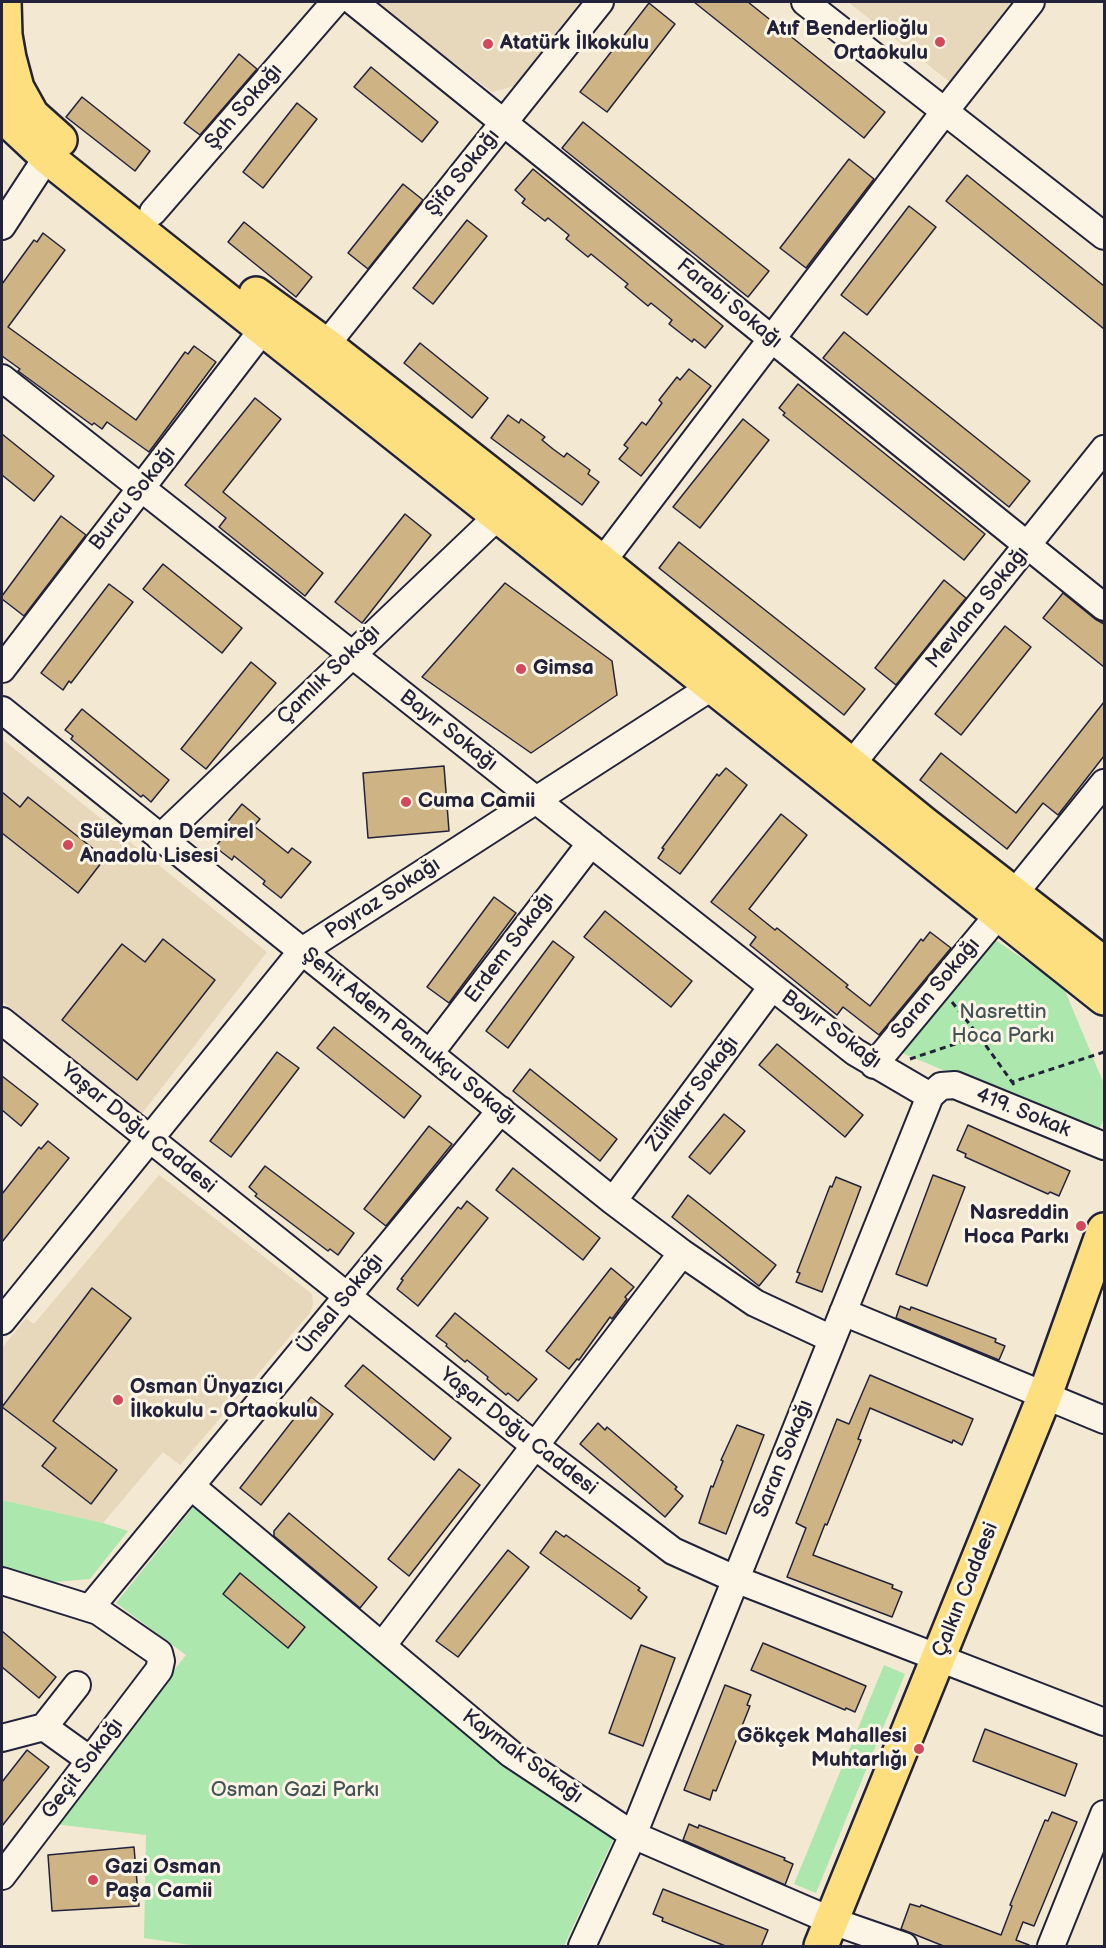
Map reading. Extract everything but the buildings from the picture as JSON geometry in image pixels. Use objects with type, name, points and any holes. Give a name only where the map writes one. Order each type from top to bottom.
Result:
[{"type":"main road","points":[[4,2],[6,83],[47,157],[713,686],[1006,904],[1091,949],[1104,1019]]},
{"type":"main road","points":[[6,83],[32,115],[58,139],[603,562],[851,765],[1006,904],[1099,983]]},
{"type":"main road","name":"Çalkın Caddesi","points":[[826,1934],[1045,1395],[1104,1230]]},
{"type":"street","name":"Şah Sokağı","points":[[153,212],[335,2]]},
{"type":"street","name":"Farabi Sokağı","points":[[354,2],[1104,607]]},
{"type":"street","name":"Şifa Sokağı","points":[[326,345],[600,2]]},
{"type":"street","points":[[805,2],[1104,236]]},
{"type":"street","points":[[603,562],[945,111],[1031,2]]},
{"type":"street","points":[[2,226],[47,157]]},
{"type":"street","name":"Burcu Sokağı","points":[[2,669],[264,328]]},
{"type":"street","name":"Bayır Sokağı","points":[[2,378],[855,1052],[884,1071],[935,1091]]},
{"type":"street","name":"Mevlana Sokağı","points":[[851,765],[1104,449]]},
{"type":"street","name":"Çamlık Sokağı","points":[[160,837],[499,514]]},
{"type":"street","name":"Poyraz Sokağı","points":[[2,1321],[302,951],[713,686]]},
{"type":"street","name":"Şehit Adem Pamukçu Sokağı","points":[[2,710],[613,1201],[682,1253],[770,1312],[832,1340]]},
{"type":"street","name":"Saran Sokağı","points":[[884,1071],[939,986],[1104,783]]},
{"type":"street","name":"Erdem Sokağı","points":[[430,1053],[591,843]]},
{"type":"street","name":"Zülfikar Sokağı","points":[[613,1201],[772,987]]},
{"type":"street","name":"Yaşar Doğu Caddesi","points":[[2,1021],[534,1445],[673,1551],[735,1579],[1104,1722]]},
{"type":"street","name":"419. Sokak","points":[[935,1091],[954,1085],[1104,1146]]},
{"type":"street","name":"Saran Sokağı","points":[[582,1947],[633,1835],[843,1312],[935,1091]]},
{"type":"street","name":"Ünsal Sokağı","points":[[90,1608],[501,1110]]},
{"type":"street","points":[[382,1646],[682,1253]]},
{"type":"street","points":[[843,1312],[1104,1420]]},
{"type":"street","name":"Kaymak Sokağı","points":[[191,1486],[511,1754],[633,1835],[826,1934],[903,1947]]},
{"type":"street","points":[[2,1581],[90,1608]]},
{"type":"street","name":"Geçit Sokağı","points":[[2,1876],[159,1670],[161,1661],[159,1653],[98,1611],[90,1608]]},
{"type":"street","points":[[2,1738],[44,1727],[78,1685]]},
{"type":"street","points":[[44,1727],[90,1760]]},
{"type":"street","points":[[1051,1947],[1104,1814]]},
{"type":"path","points":[[939,986],[979,1036],[1018,1092]]},
{"type":"path","points":[[884,1071],[979,1036]]},
{"type":"path","points":[[1012,1082],[1104,1052]]},
{"type":"shaded area","name":"Atatürk İlkokulu","points":[[373,2],[580,2],[515,86],[492,92]]},
{"type":"shaded area","name":"Atıf Benderlioğlu Ortaokulu","points":[[848,2],[1011,2],[950,82]]},
{"type":"shaded area","name":"Süleyman Demirel Anadolu Lisesi","points":[[2,739],[267,952],[140,1116],[2,1001]]},
{"type":"shaded area","name":"Osman Ünyazıcı İlkokulu - Ortaokulu","points":[[159,1175],[312,1294],[313,1304],[310,1313],[180,1465],[163,1452],[103,1523],[2,1500],[2,1348],[26,1318],[34,1324]]},
{"type":"green space","name":"Nasrettin Hoca Parkı","points":[[988,935],[1063,986],[1104,1084],[1104,1118],[1097,1135],[893,1049]]},
{"type":"green space","points":[[2,1500],[128,1531],[90,1579],[42,1583],[2,1572]]},
{"type":"green space","name":"Osman Gazi Parkı","points":[[195,1505],[501,1764],[614,1838],[564,1946],[197,1946],[144,1938],[146,1835],[54,1824],[186,1655],[116,1603]]},
{"type":"green space","points":[[884,1665],[905,1674],[816,1893],[794,1884]]},
{"type":"place","name":"Atıf Benderlioğlu Ortaokulu","points":[[940,42]]},
{"type":"place","name":"Atatürk İlkokulu","points":[[488,44]]},
{"type":"place","name":"Gimsa","points":[[521,669]]},
{"type":"place","name":"Cuma Camii","points":[[406,802]]},
{"type":"place","name":"Süleyman Demirel Anadolu Lisesi","points":[[68,845]]},
{"type":"place","name":"Nasreddin Hoca Parkı","points":[[1081,1226]]},
{"type":"place","name":"Osman Ünyazıcı İlkokulu - Ortaokulu","points":[[118,1400]]},
{"type":"place","name":"Gökçek Mahallesi Muhtarlığı","points":[[919,1749]]},
{"type":"place","name":"Gazi Osman Paşa Camii","points":[[93,1880]]}]
